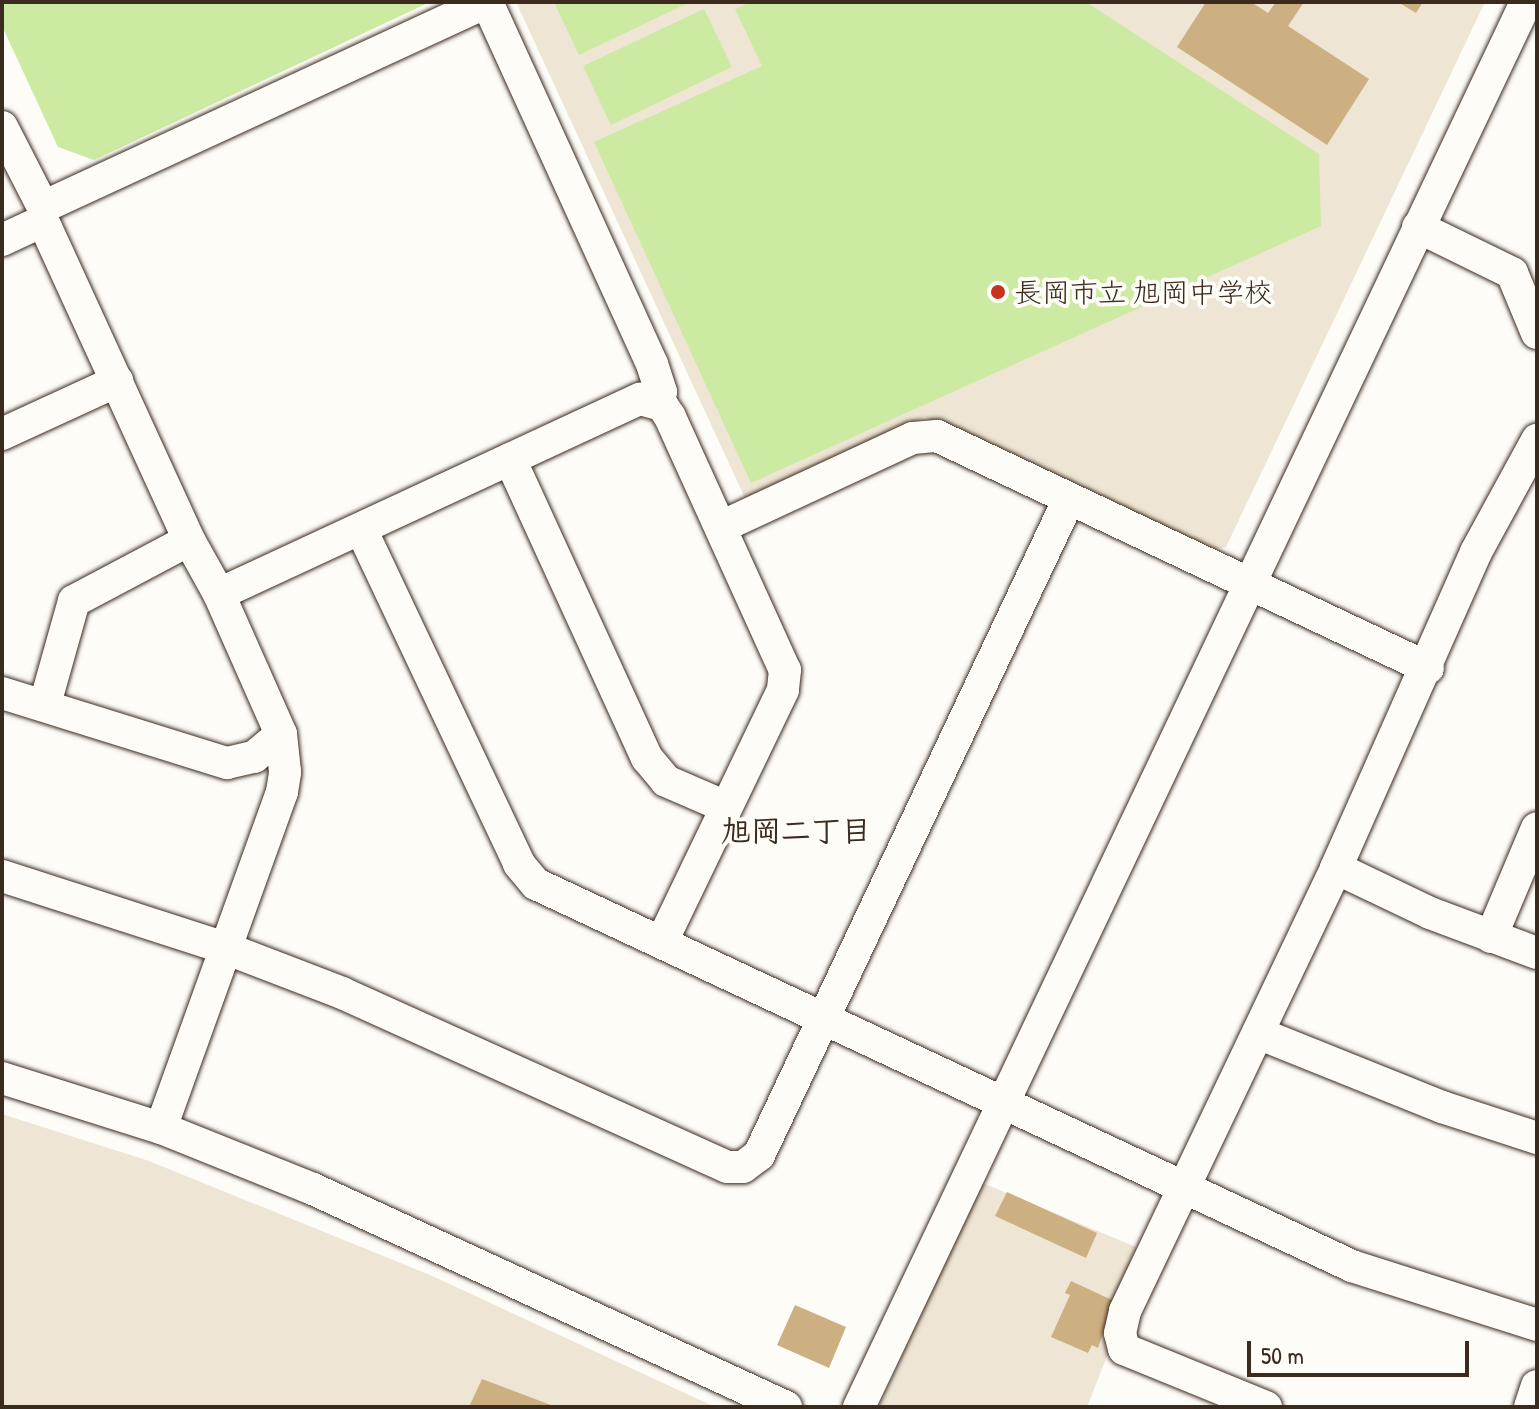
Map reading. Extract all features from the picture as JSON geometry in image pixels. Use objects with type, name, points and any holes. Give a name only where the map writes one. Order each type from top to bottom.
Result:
[{"type":"street","points":[[2,240],[43,214],[487,2],[652,364],[661,392],[657,403]]},
{"type":"street","points":[[859,1407],[1246,584],[1526,2]]},
{"type":"street","points":[[2,127],[189,540],[219,594],[286,751],[282,792],[161,1128]]},
{"type":"street","points":[[1418,227],[1512,273],[1537,333]]},
{"type":"street","points":[[2,434],[117,381]]},
{"type":"street","points":[[219,594],[640,399],[657,403],[670,417],[723,526],[786,681],[662,941]]},
{"type":"street","points":[[723,526],[925,436],[937,436],[1428,668]]},
{"type":"street","points":[[1266,1407],[1124,1349],[1120,1333],[1125,1311],[1336,868],[1428,668],[1476,552],[1537,440]]},
{"type":"street","points":[[510,459],[647,758],[666,781],[726,807]]},
{"type":"street","points":[[2,876],[225,948],[450,1038],[728,1167],[743,1167],[759,1155],[1069,499]]},
{"type":"street","points":[[361,529],[527,877],[1352,1266],[1537,1325]]},
{"type":"street","points":[[45,704],[74,601],[189,540]]},
{"type":"street","points":[[2,693],[227,763],[254,757],[281,734]]},
{"type":"street","points":[[1491,937],[1537,828]]},
{"type":"street","points":[[1336,868],[1491,937],[1537,953]]},
{"type":"street","points":[[1258,1033],[1442,1107],[1537,1138]]},
{"type":"street","points":[[2,1078],[161,1128],[313,1189],[786,1407]]},
{"type":"street","points":[[1530,1407],[1537,1386]]},
{"type":"shaded area","name":"長岡市立 旭岡中学校","points":[[516,2],[1485,2],[1226,547],[1209,550],[925,417],[745,498]]},
{"type":"shaded area","points":[[2,1114],[149,1161],[430,1275],[715,1407],[2,1407]]},
{"type":"shaded area","points":[[980,1182],[1148,1252],[1087,1407],[879,1407]]},
{"type":"green space","points":[[2,2],[430,2],[94,160],[58,147],[2,26]]},
{"type":"green space","points":[[554,2],[690,2],[579,55]]},
{"type":"green space","name":"長岡市立 旭岡中学校","points":[[751,2],[1086,2],[1319,154],[1321,226],[751,483],[594,142],[762,66],[735,9]]},
{"type":"green space","points":[[704,9],[732,67],[611,125],[583,66]]},
{"type":"building","points":[[1206,2],[1251,2],[1268,13],[1276,2],[1304,2],[1288,26],[1369,79],[1327,145],[1177,47]]},
{"type":"building","points":[[1398,2],[1423,2],[1416,13]]},
{"type":"building","points":[[1007,1192],[1097,1233],[1086,1258],[995,1216]]},
{"type":"building","points":[[1071,1281],[1114,1301],[1098,1348],[1092,1345],[1088,1353],[1051,1337],[1070,1295],[1065,1293]]},
{"type":"building","points":[[795,1305],[846,1327],[829,1368],[777,1345]]},
{"type":"building","points":[[482,1379],[556,1407],[469,1407]]},
{"type":"place","name":"長岡市立 旭岡中学校","points":[[998,292]]},
{"type":"district","name":"旭岡二丁目","points":[[796,830]]}]
